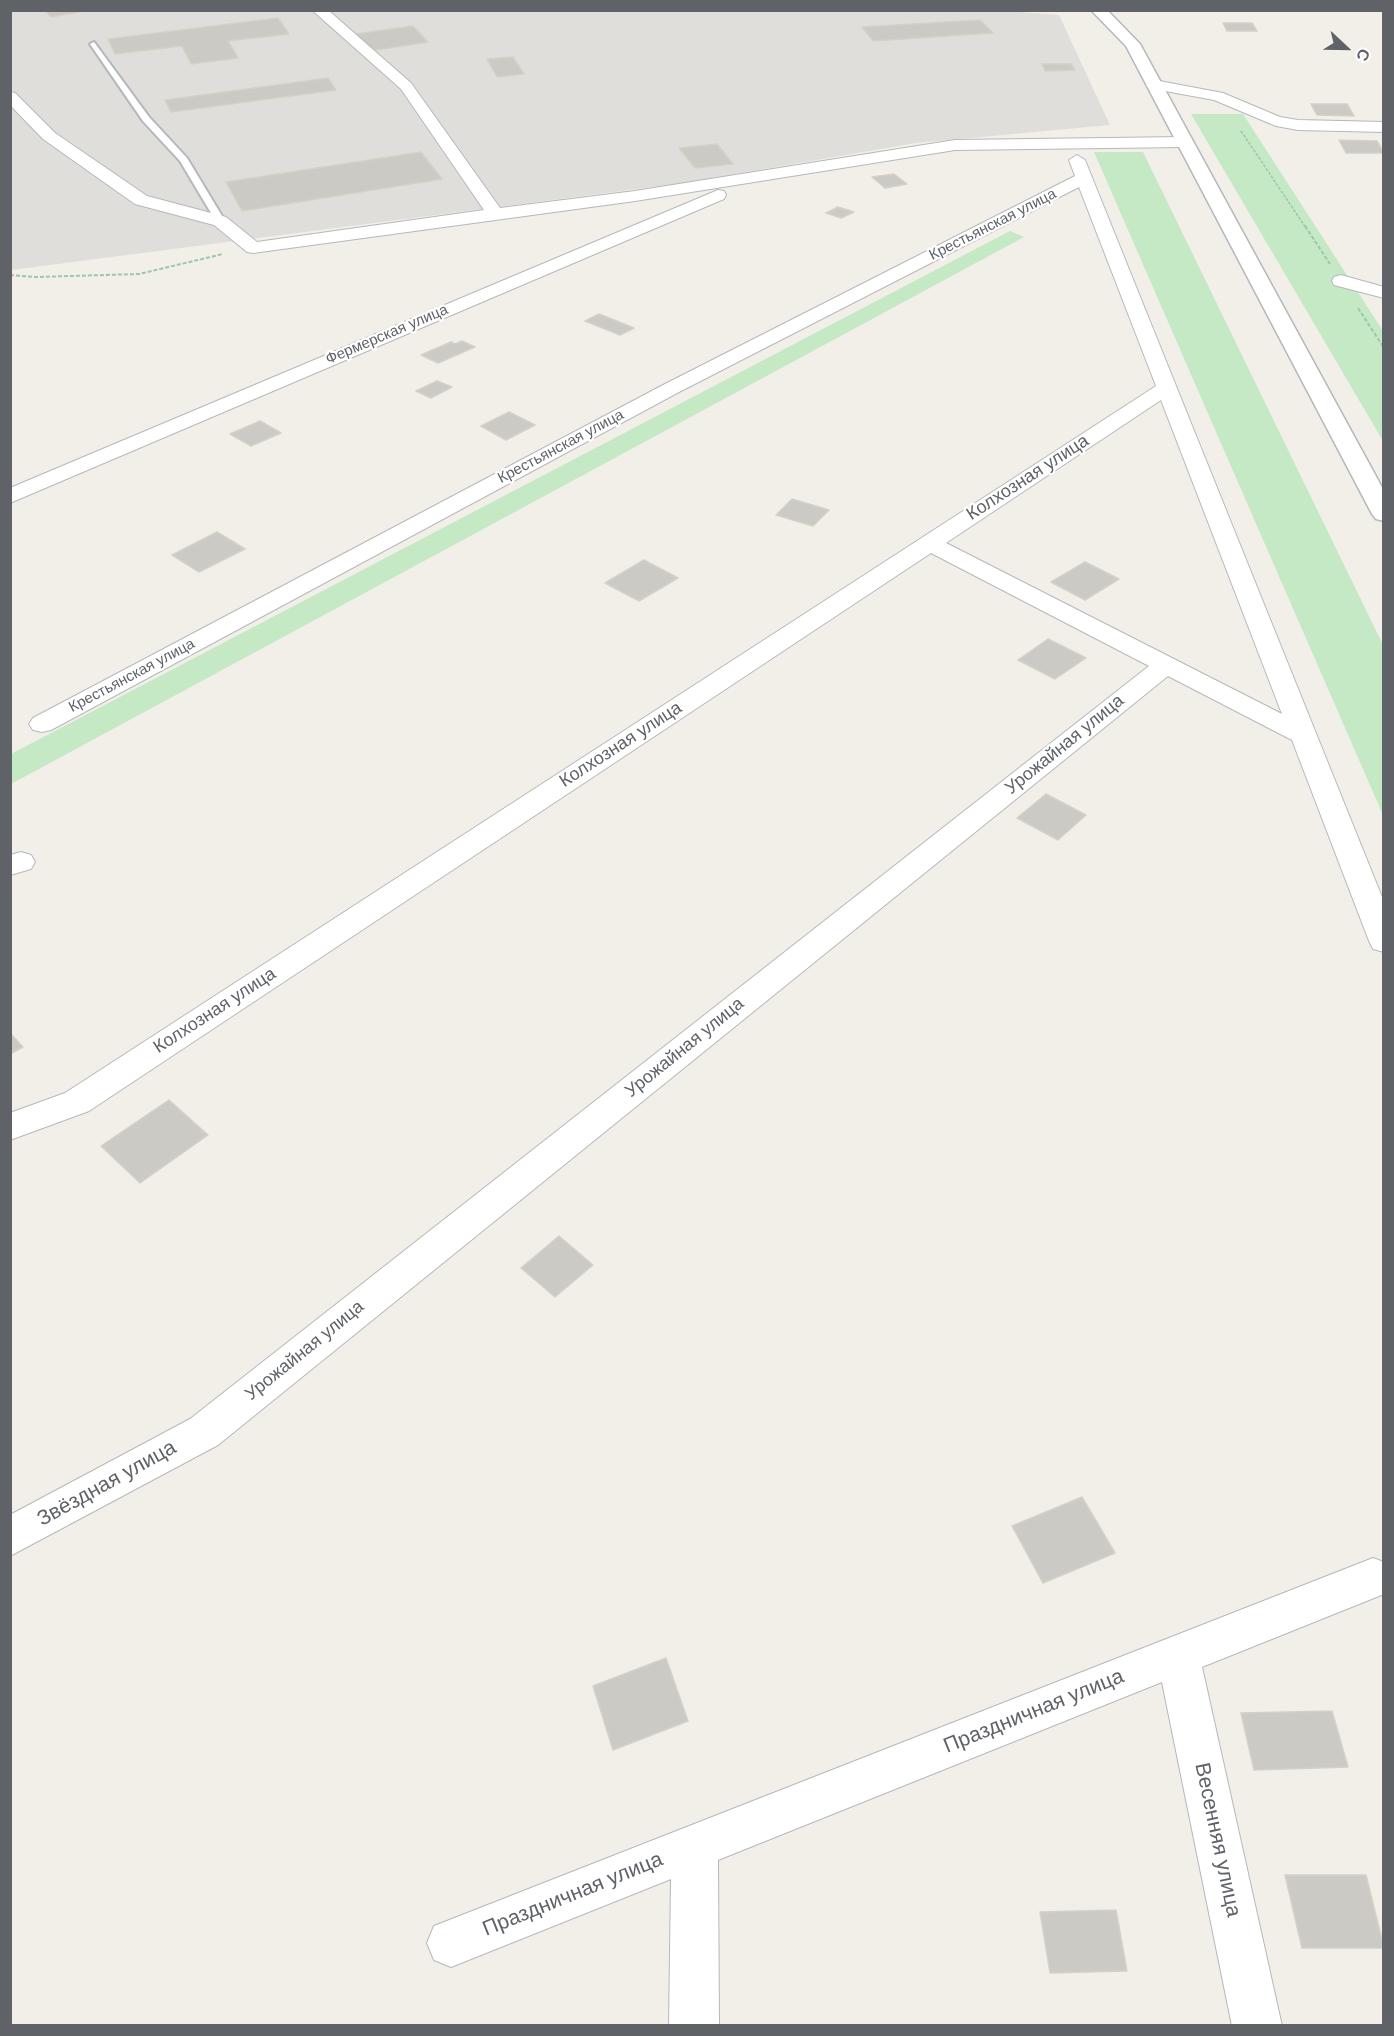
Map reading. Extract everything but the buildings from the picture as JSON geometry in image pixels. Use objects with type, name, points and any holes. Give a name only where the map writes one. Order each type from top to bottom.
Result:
[{"type":"street","points":[[319,10],[406,86],[495,214]]},
{"type":"street","points":[[1098,10],[1132,44],[1383,514]]},
{"type":"street","points":[[1154,85],[1218,96],[1276,121],[1383,128]]},
{"type":"street","points":[[10,96],[49,136],[141,200],[220,221],[253,248],[603,200],[955,145],[1184,142]]},
{"type":"street","points":[[1070,142],[1383,940]]},
{"type":"street","name":"Фермерская улица","points":[[10,496],[763,175]]},
{"type":"street","name":"Крестьянская улица","points":[[42,724],[672,388],[1083,178]]},
{"type":"street","points":[[1341,281],[1383,293]]},
{"type":"street","name":"Колхозная улица","points":[[10,1126],[77,1102],[1166,388]]},
{"type":"street","points":[[929,543],[1302,735]]},
{"type":"street","name":"Урожайная улица","points":[[204,1431],[1166,665]]},
{"type":"street","name":"Звёздная улица","points":[[10,1537],[204,1431]]},
{"type":"street","name":"Праздничная улица","points":[[451,1943],[1373,1578]]},
{"type":"street","name":"Весенняя улица","points":[[1178,1655],[1257,2025]]},
{"type":"street","points":[[694,1847],[694,2025]]},
{"type":"lane","points":[[94,44],[146,119],[183,160],[220,221]]},
{"type":"path","points":[[1218,96],[1383,348]]},
{"type":"path","points":[[10,275],[36,277],[139,274],[253,248]]},
{"type":"shaded area","points":[[991,10],[1059,15],[1110,125],[916,143],[683,183],[11,270],[10,11]]},
{"type":"green space","points":[[1191,114],[1243,114],[1383,331],[1383,441]]},
{"type":"green space","points":[[1094,152],[1143,152],[1383,645],[1383,815]]},
{"type":"green space","points":[[1010,231],[1024,237],[11,784],[11,754]]}]
